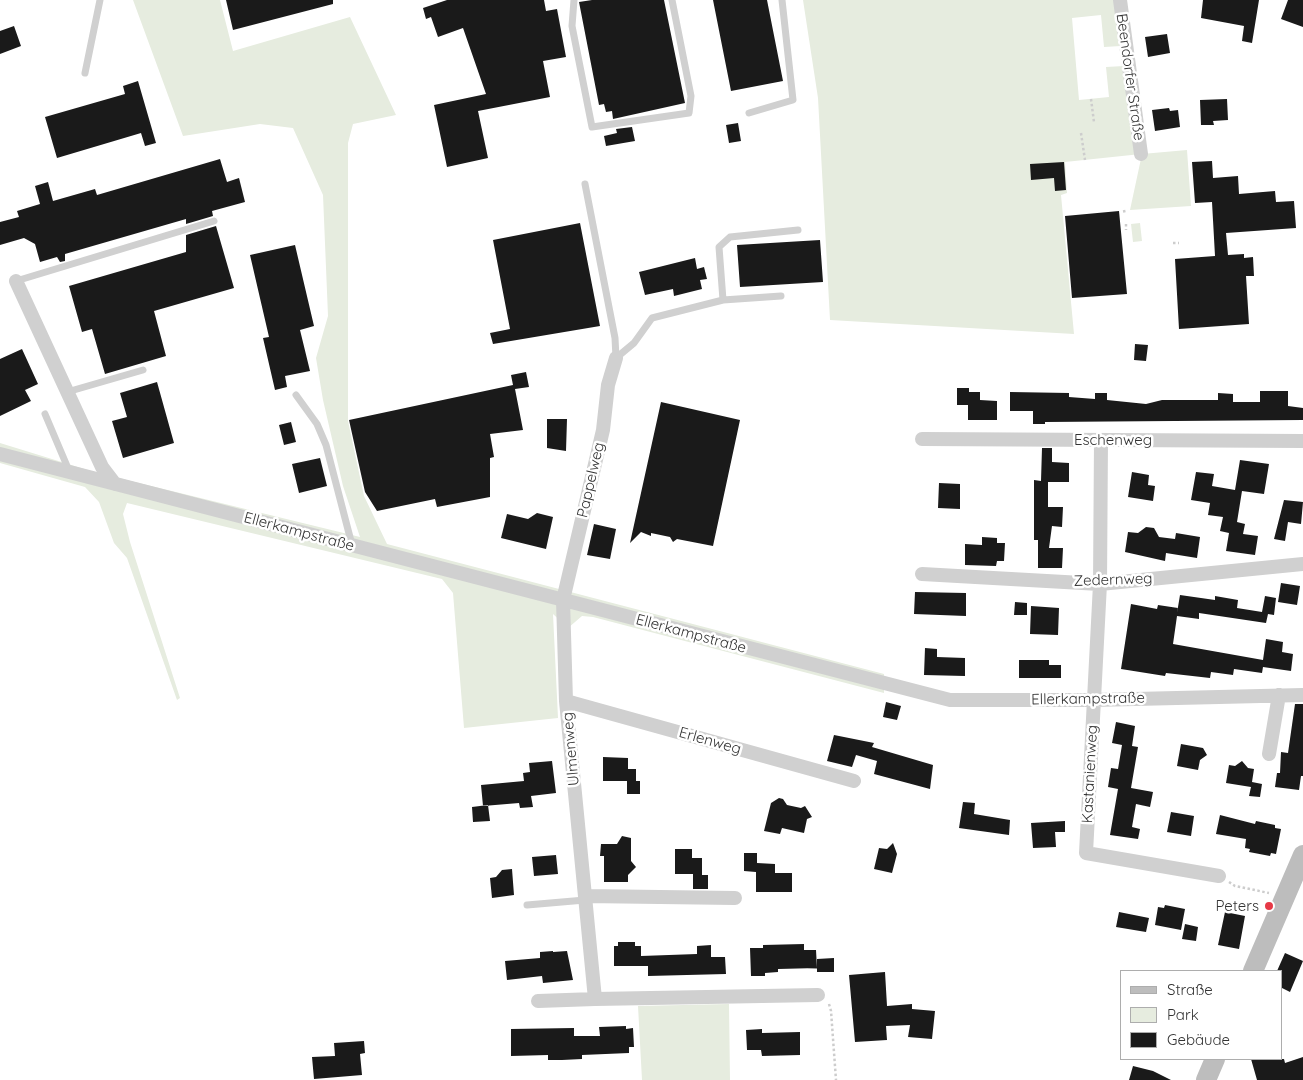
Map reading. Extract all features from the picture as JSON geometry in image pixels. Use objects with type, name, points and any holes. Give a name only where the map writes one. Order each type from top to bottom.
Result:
[{"type":"main road","points":[[1253,970],[1303,855]]},
{"type":"main road","points":[[1206,1080],[1215,1060]]},
{"type":"street","name":"Beendorfer Straße","points":[[1120,0],[1141,154]]},
{"type":"street","points":[[16,281],[102,467],[115,484]]},
{"type":"street","name":"Pappelweg","points":[[563,600],[603,430],[608,385],[616,358]]},
{"type":"street","name":"Eschenweg","points":[[922,439],[1303,441]]},
{"type":"street","name":"Kastanienweg","points":[[1101,440],[1100,584],[1086,853],[1219,876]]},
{"type":"street","name":"Ellerkampstraße","points":[[0,454],[950,700],[1093,700],[1303,695]]},
{"type":"street","name":"Zedernweg","points":[[922,574],[1100,584],[1303,564]]},
{"type":"street","name":"Ulmenweg","points":[[563,600],[566,701],[595,999]]},
{"type":"street","points":[[1269,754],[1279,696]]},
{"type":"street","name":"Erlenweg","points":[[566,701],[854,782]]},
{"type":"street","points":[[585,898],[735,898]]},
{"type":"street","points":[[538,1001],[818,995]]},
{"type":"lane","points":[[85,73],[100,0]]},
{"type":"lane","points":[[574,0],[572,26],[592,127],[688,113],[691,96],[672,0]]},
{"type":"lane","points":[[749,113],[793,100],[782,0]]},
{"type":"lane","points":[[585,184],[615,338],[616,358]]},
{"type":"lane","points":[[16,281],[214,221]]},
{"type":"lane","points":[[723,300],[719,247],[730,237],[798,230]]},
{"type":"lane","points":[[616,358],[634,343],[652,318],[723,300],[781,296]]},
{"type":"lane","points":[[67,392],[143,370]]},
{"type":"lane","points":[[296,395],[317,424],[326,445],[352,546]]},
{"type":"lane","points":[[45,414],[71,473]]},
{"type":"lane","points":[[527,905],[585,898]]},
{"type":"path","points":[[1092,99],[1094,122]]},
{"type":"path","points":[[1081,133],[1085,160]]},
{"type":"path","points":[[1124,210],[1125,215]]},
{"type":"path","points":[[1126,224],[1126,230]]},
{"type":"path","points":[[1173,243],[1179,243]]},
{"type":"path","points":[[1219,876],[1235,886],[1285,897]]},
{"type":"path","points":[[818,995],[827,1000],[831,1010],[836,1080]]},
{"type":"green space","points":[[133,0],[220,0],[233,51],[350,17],[396,115],[353,124],[348,143],[348,421],[364,496],[387,544],[884,674],[884,693],[593,617],[582,616],[568,628],[553,614],[558,718],[464,728],[453,593],[442,579],[127,503],[123,514],[130,542],[180,698],[177,700],[127,558],[114,543],[99,502],[85,487],[0,463],[0,443],[94,472],[360,537],[343,486],[323,400],[316,358],[328,316],[323,195],[293,128],[260,124],[183,136]]},
{"type":"green space","points":[[803,0],[1114,0],[1121,46],[1104,47],[1101,15],[1072,18],[1079,100],[1109,97],[1106,67],[1124,66],[1141,154],[1065,162],[1067,193],[1061,195],[1074,334],[830,320],[818,98]]},
{"type":"green space","points":[[1187,150],[1191,206],[1130,210],[1142,154]]},
{"type":"green space","points":[[1140,223],[1142,241],[1133,242],[1131,224]]},
{"type":"green space","points":[[729,1004],[730,1080],[642,1080],[638,1006]]},
{"type":"building","points":[[226,0],[333,0],[333,4],[233,30]]},
{"type":"building","points":[[447,0],[544,0],[546,11],[557,9],[566,57],[543,61],[550,97],[478,111],[488,158],[447,167],[434,105],[486,94],[463,28],[438,37],[431,17],[426,19],[423,8]]},
{"type":"building","points":[[592,0],[664,0],[685,103],[613,119],[612,111],[606,112],[604,104],[599,105],[579,2]]},
{"type":"building","points":[[713,0],[767,0],[783,81],[731,91]]},
{"type":"building","points":[[1203,0],[1259,0],[1252,43],[1242,41],[1244,26],[1201,18]]},
{"type":"building","points":[[1288,0],[1303,0],[1303,27],[1281,19]]},
{"type":"building","points":[[14,26],[21,46],[0,54],[0,31]]},
{"type":"building","points":[[1167,34],[1170,53],[1148,57],[1145,37]]},
{"type":"building","points":[[138,81],[156,143],[145,146],[141,133],[57,158],[45,117],[125,94],[123,86]]},
{"type":"building","points":[[1227,99],[1228,120],[1213,121],[1214,125],[1201,125],[1200,100]]},
{"type":"building","points":[[1169,108],[1170,111],[1178,110],[1180,127],[1155,131],[1152,110]]},
{"type":"building","points":[[738,123],[741,141],[729,143],[726,125]]},
{"type":"building","points":[[632,127],[635,141],[606,146],[604,136],[617,133],[616,129]]},
{"type":"building","points":[[220,159],[227,182],[239,178],[245,202],[212,211],[213,216],[186,224],[186,219],[65,254],[65,261],[60,262],[57,257],[40,262],[35,244],[24,238],[0,245],[0,222],[19,217],[17,211],[40,204],[35,186],[48,182],[53,201],[95,189],[97,195]]},
{"type":"building","points":[[1212,161],[1213,178],[1238,176],[1239,194],[1275,191],[1276,202],[1294,201],[1296,228],[1226,233],[1228,255],[1244,254],[1244,258],[1253,257],[1254,276],[1246,276],[1249,324],[1179,329],[1175,259],[1215,256],[1212,202],[1195,203],[1192,162]]},
{"type":"building","points":[[1064,162],[1066,190],[1055,191],[1054,178],[1031,180],[1030,164]]},
{"type":"building","points":[[1119,211],[1127,294],[1072,298],[1065,216]]},
{"type":"building","points":[[580,223],[600,326],[493,344],[490,333],[510,329],[493,240]]},
{"type":"building","points":[[216,226],[234,288],[154,311],[166,356],[105,374],[92,329],[82,332],[69,286],[186,252],[186,235]]},
{"type":"building","points":[[820,240],[823,282],[740,287],[737,245]]},
{"type":"building","points":[[295,245],[314,326],[300,330],[310,371],[285,376],[287,387],[275,390],[263,338],[269,337],[250,255]]},
{"type":"building","points":[[695,258],[697,269],[704,267],[707,279],[700,280],[702,289],[674,296],[673,289],[645,295],[639,272]]},
{"type":"building","points":[[1135,344],[1148,345],[1146,361],[1134,360]]},
{"type":"building","points":[[22,349],[38,384],[25,390],[31,401],[0,416],[0,359]]},
{"type":"building","points":[[526,372],[529,387],[515,389],[523,430],[490,434],[494,457],[490,458],[490,497],[437,507],[435,499],[377,511],[365,492],[349,420],[513,385],[511,375]]},
{"type":"building","points":[[157,382],[174,443],[123,458],[112,421],[127,417],[120,393]]},
{"type":"building","points":[[957,388],[969,388],[969,392],[980,392],[980,400],[997,401],[997,420],[968,420],[968,405],[957,405]]},
{"type":"building","points":[[1260,391],[1288,391],[1288,406],[1303,408],[1303,420],[1045,422],[1045,424],[1033,424],[1033,411],[1010,411],[1010,392],[1069,393],[1069,397],[1095,399],[1095,393],[1107,393],[1107,400],[1146,404],[1162,400],[1218,400],[1218,393],[1233,394],[1233,402],[1260,402]]},
{"type":"building","points":[[661,402],[740,420],[713,546],[677,539],[673,542],[670,537],[651,533],[651,536],[641,532],[630,543]]},
{"type":"building","points":[[547,419],[567,419],[566,451],[547,448]]},
{"type":"building","points":[[291,422],[296,442],[284,445],[279,425]]},
{"type":"building","points":[[1042,448],[1052,448],[1052,462],[1069,463],[1069,482],[1048,482],[1048,507],[1063,507],[1062,527],[1052,526],[1049,548],[1063,548],[1062,568],[1038,568],[1038,540],[1034,540],[1034,480],[1041,481]]},
{"type":"building","points":[[320,458],[327,486],[299,493],[292,464]]},
{"type":"building","points":[[1240,460],[1269,464],[1264,494],[1242,491],[1237,522],[1245,524],[1243,534],[1258,536],[1255,555],[1226,551],[1229,533],[1220,531],[1223,517],[1208,515],[1210,503],[1191,500],[1196,472],[1214,474],[1212,486],[1235,490]]},
{"type":"building","points":[[1132,472],[1149,475],[1148,485],[1155,486],[1153,501],[1128,497]]},
{"type":"building","points":[[939,483],[960,484],[960,509],[938,508]]},
{"type":"building","points":[[1284,500],[1303,502],[1301,524],[1288,522],[1285,541],[1274,539]]},
{"type":"building","points":[[537,513],[553,517],[546,549],[501,538],[507,514],[528,519]]},
{"type":"building","points":[[594,524],[616,529],[610,559],[587,555]]},
{"type":"building","points":[[1146,527],[1154,528],[1159,537],[1175,539],[1176,533],[1200,537],[1197,558],[1166,553],[1165,561],[1125,552],[1128,532],[1138,533]]},
{"type":"building","points":[[982,537],[997,538],[997,543],[1005,543],[1004,561],[997,561],[996,566],[965,565],[965,544],[982,545]]},
{"type":"building","points":[[1281,583],[1300,586],[1297,605],[1278,602]]},
{"type":"building","points":[[915,592],[966,593],[966,616],[914,614]]},
{"type":"building","points":[[1180,595],[1215,600],[1215,596],[1238,600],[1237,608],[1262,612],[1265,596],[1276,598],[1274,615],[1268,614],[1266,623],[1199,613],[1199,619],[1177,616],[1173,644],[1263,660],[1266,639],[1283,642],[1282,652],[1293,654],[1291,671],[1263,667],[1262,673],[1234,669],[1233,675],[1211,672],[1210,678],[1166,673],[1165,676],[1121,669],[1131,604],[1157,609],[1158,605],[1178,608]]},
{"type":"building","points":[[1015,602],[1027,603],[1027,615],[1014,615]]},
{"type":"building","points":[[1031,606],[1059,608],[1058,635],[1030,634]]},
{"type":"building","points":[[925,648],[937,649],[937,657],[965,658],[965,676],[924,675]]},
{"type":"building","points":[[1019,660],[1049,660],[1049,665],[1061,665],[1061,678],[1019,678]]},
{"type":"building","points":[[886,702],[901,706],[897,720],[883,717]]},
{"type":"building","points":[[1295,704],[1303,704],[1303,776],[1301,776],[1299,790],[1275,787],[1277,773],[1280,773],[1281,752],[1288,753]]},
{"type":"building","points":[[1116,722],[1135,726],[1132,746],[1138,747],[1131,788],[1153,792],[1150,807],[1136,804],[1132,827],[1140,829],[1138,839],[1110,835],[1118,789],[1108,787],[1111,768],[1118,769],[1122,745],[1112,743]]},
{"type":"building","points":[[834,735],[874,743],[872,747],[933,765],[930,789],[874,774],[877,761],[856,755],[852,767],[827,761]]},
{"type":"building","points":[[1181,744],[1203,748],[1207,755],[1200,760],[1198,770],[1177,766]]},
{"type":"building","points":[[603,757],[628,758],[628,769],[636,769],[636,781],[640,781],[640,794],[627,794],[627,781],[603,781]]},
{"type":"building","points":[[552,761],[556,793],[531,796],[533,807],[520,808],[519,803],[483,806],[481,785],[524,781],[523,773],[530,772],[529,763]]},
{"type":"building","points":[[1242,761],[1248,768],[1254,769],[1252,782],[1262,784],[1260,797],[1249,796],[1251,787],[1226,783],[1229,765],[1235,766]]},
{"type":"building","points":[[779,798],[783,799],[787,805],[801,808],[805,806],[812,817],[807,819],[804,833],[782,828],[780,834],[764,831],[771,803]]},
{"type":"building","points":[[963,802],[975,803],[974,814],[1010,820],[1009,835],[959,828]]},
{"type":"building","points":[[488,805],[490,821],[473,822],[472,807]]},
{"type":"building","points":[[1171,812],[1194,816],[1191,836],[1167,832]]},
{"type":"building","points":[[1220,815],[1255,824],[1256,821],[1275,825],[1275,828],[1281,829],[1276,854],[1271,853],[1270,856],[1249,852],[1250,849],[1245,848],[1246,839],[1216,834]]},
{"type":"building","points":[[1065,821],[1065,832],[1055,832],[1056,847],[1033,848],[1031,823]]},
{"type":"building","points":[[622,836],[631,838],[631,861],[636,867],[628,875],[628,882],[604,882],[604,856],[600,856],[601,844],[617,844]]},
{"type":"building","points":[[893,843],[897,854],[892,873],[874,869],[879,848],[887,849]]},
{"type":"building","points":[[675,849],[692,849],[692,858],[702,858],[702,875],[708,875],[708,889],[693,889],[693,874],[675,874]]},
{"type":"building","points":[[744,853],[757,853],[757,863],[775,864],[775,873],[792,873],[792,892],[756,892],[756,872],[744,871]]},
{"type":"building","points":[[556,855],[558,874],[534,876],[532,857]]},
{"type":"building","points":[[512,869],[514,895],[492,898],[490,878],[496,877],[502,870]]},
{"type":"building","points":[[1165,905],[1185,909],[1181,930],[1155,925],[1158,907],[1164,908]]},
{"type":"building","points":[[1119,912],[1149,918],[1146,932],[1116,927]]},
{"type":"building","points":[[1225,912],[1245,916],[1239,949],[1218,945]]},
{"type":"building","points":[[1185,924],[1198,927],[1196,941],[1182,939]]},
{"type":"building","points":[[618,942],[635,942],[635,946],[641,946],[641,956],[697,954],[697,946],[711,945],[711,957],[725,957],[726,974],[648,976],[648,966],[614,966],[614,946],[618,946]]},
{"type":"building","points":[[804,944],[804,950],[816,950],[817,968],[778,969],[778,972],[765,973],[765,976],[751,976],[750,948],[763,948],[763,945]]},
{"type":"building","points":[[567,951],[573,980],[543,983],[542,976],[507,980],[505,961],[540,958],[540,952]]},
{"type":"building","points":[[1285,953],[1303,961],[1290,992],[1283,988],[1283,970],[1277,970]]},
{"type":"building","points":[[834,958],[834,972],[817,972],[817,959]]},
{"type":"building","points":[[885,972],[887,1006],[912,1004],[912,1009],[935,1011],[932,1039],[908,1037],[910,1025],[886,1026],[887,1040],[855,1042],[849,975]]},
{"type":"building","points":[[626,1026],[626,1029],[633,1028],[634,1047],[629,1047],[629,1053],[582,1055],[582,1059],[562,1060],[548,1060],[548,1055],[511,1056],[511,1029],[574,1028],[574,1036],[600,1036],[599,1027]]},
{"type":"building","points":[[762,1029],[762,1033],[800,1032],[800,1055],[762,1056],[761,1050],[747,1050],[746,1030]]},
{"type":"building","points":[[364,1041],[365,1053],[360,1054],[362,1075],[314,1079],[312,1057],[335,1056],[334,1043]]},
{"type":"building","points":[[1303,1057],[1303,1080],[1257,1080],[1251,1060],[1284,1059],[1285,1063]]},
{"type":"building","points":[[1133,1066],[1153,1071],[1171,1080],[1129,1080]]},
{"type":"place","name":"Peters","points":[[1269,906]]}]
